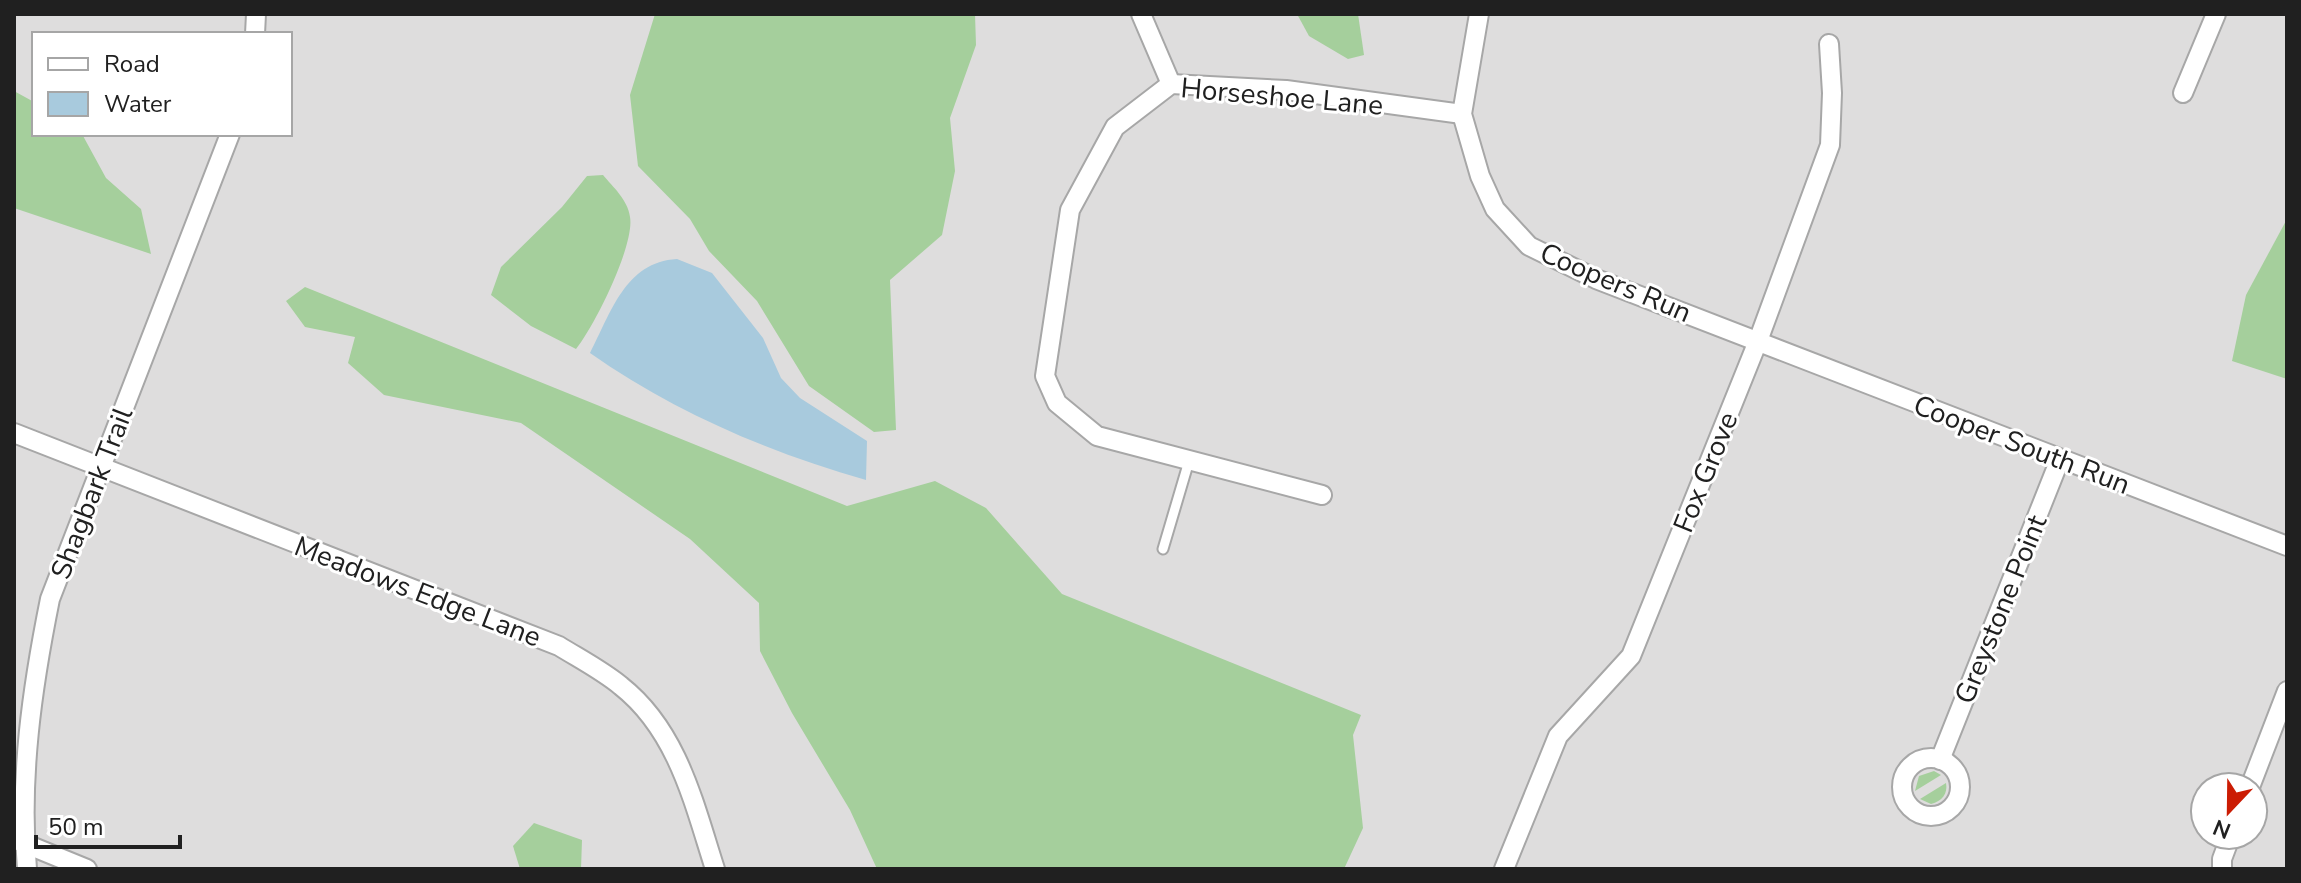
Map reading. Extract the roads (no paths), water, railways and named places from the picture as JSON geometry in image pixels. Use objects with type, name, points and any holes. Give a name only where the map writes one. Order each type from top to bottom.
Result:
[{"type":"street","points":[[1141,14],[1171,84]]},
{"type":"street","name":"Coopers Run","points":[[1479,14],[1462,114],[1480,176],[1495,209],[1529,246],[1596,279],[1758,341]]},
{"type":"street","points":[[2183,93],[2216,14]]},
{"type":"street","name":"Fox Grove","points":[[1504,869],[1558,736],[1631,656],[1758,341],[1830,145],[1829,44]]},
{"type":"street","name":"Horseshoe Lane","points":[[1322,495],[1097,436],[1057,403],[1045,376],[1070,210],[1115,127],[1171,84],[1286,90],[1462,114]]},
{"type":"street","name":"Shagbark Trail","points":[[27,869],[19,842],[34,677],[50,599],[229,136]]},
{"type":"street","name":"Cooper South Run","points":[[1758,341],[2287,546]]},
{"type":"street","name":"Meadows Edge Lane","points":[[14,433],[559,646],[623,687],[663,730],[686,779],[715,869]]},
{"type":"street","name":"Greystone Point","points":[[1940,760],[2060,459]]},
{"type":"street","points":[[2256,771],[2287,691]]},
{"type":"street","points":[[19,842],[87,869]]},
{"type":"lane","points":[[1163,549],[1189,461]]},
{"type":"water","points":[[677,259],[712,273],[763,338],[781,378],[800,398],[867,441],[866,480],[794,457],[688,412],[590,353],[613,306],[632,280],[644,269],[659,262]]}]
